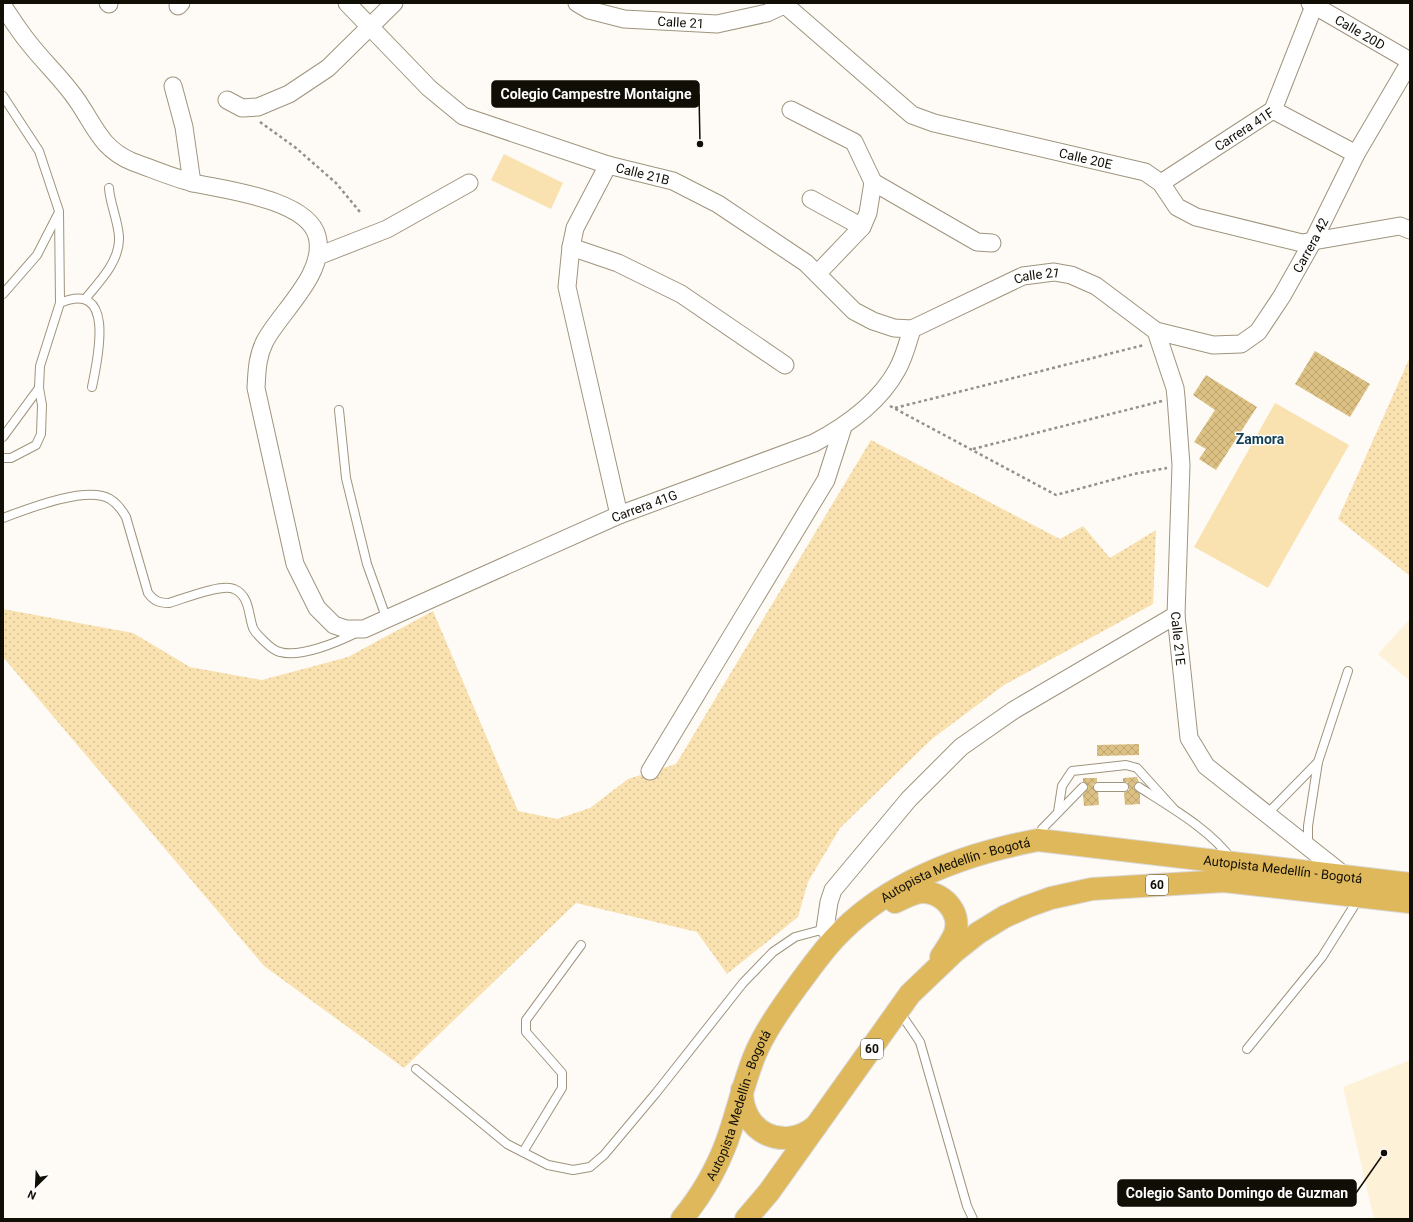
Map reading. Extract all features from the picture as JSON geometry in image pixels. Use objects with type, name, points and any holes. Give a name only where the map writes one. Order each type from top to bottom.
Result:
[{"type":"highway","name":"Autopista Medellín - Bogotá","points":[[682,1219],[708,1182],[724,1148],[742,1087],[755,1055],[772,1024],[812,965],[830,933],[859,916],[891,893],[933,871],[962,858],[999,847],[1038,840],[1410,884]]},
{"type":"highway","name":"Autopista Medellín - Bogotá","points":[[746,1219],[769,1192],[910,994],[954,952],[978,933],[1004,917],[1026,907],[1073,892],[1092,889],[1224,881],[1410,902]]},
{"type":"highway","points":[[859,916],[920,892],[931,893],[945,900],[953,909],[955,916],[955,933],[929,977]]},
{"type":"highway","points":[[742,1087],[742,1101],[746,1115],[754,1126],[766,1134],[780,1138],[794,1138],[807,1133],[818,1124]]},
{"type":"street","name":"Calle 21B","points":[[347,3],[369,28],[429,88],[464,116],[608,165],[673,181],[718,204],[806,263],[854,311],[873,321],[894,328],[912,329]]},
{"type":"street","points":[[235,104],[258,107],[289,94],[328,68],[394,3]]},
{"type":"street","name":"Calle 21","points":[[577,3],[589,10],[624,19],[717,24],[767,13],[784,4]]},
{"type":"street","name":"Calle 20E","points":[[784,4],[912,115],[934,123],[1144,172],[1161,183],[1177,207],[1196,217],[1302,243],[1407,225]]},
{"type":"street","name":"Carrera 41F","points":[[1161,183],[1273,110],[1312,4]]},
{"type":"street","name":"Calle 20D","points":[[1312,4],[1410,61]]},
{"type":"street","points":[[3,6],[28,43],[74,96],[103,140],[115,153],[132,161],[192,183],[241,192],[285,205],[303,217],[312,226],[317,235],[318,256],[310,276],[265,341],[257,361],[256,388],[295,564],[316,608],[334,625],[346,629],[364,629]]},
{"type":"street","name":"Carrera 42","points":[[1158,336],[1213,345],[1241,344],[1258,332],[1282,296],[1313,241],[1356,154],[1410,61]]},
{"type":"street","points":[[173,86],[184,127],[192,183]]},
{"type":"street","points":[[791,110],[854,142],[873,182],[868,213],[862,227],[817,274]]},
{"type":"street","points":[[1273,110],[1356,154]]},
{"type":"street","points":[[608,165],[575,228],[571,247],[567,287],[619,515]]},
{"type":"street","points":[[873,182],[977,242],[992,243]]},
{"type":"street","points":[[318,256],[387,229],[469,183]]},
{"type":"street","points":[[811,199],[862,227]]},
{"type":"street","points":[[571,247],[618,263],[681,294],[785,364]]},
{"type":"street","name":"Calle 21","points":[[912,329],[1023,276],[1054,272],[1072,275],[1096,286],[1158,336]]},
{"type":"street","name":"Carrera 41G","points":[[364,629],[386,617],[619,515],[814,443],[843,427],[877,398],[897,370],[912,329]]},
{"type":"street","name":"Calle 21E","points":[[1158,336],[1175,388],[1176,397],[1181,465],[1176,615],[1189,738],[1206,766],[1345,876]]},
{"type":"street","points":[[650,771],[826,480],[843,427]]},
{"type":"street","points":[[830,933],[829,902],[834,890],[843,877],[909,799],[961,747],[1014,710],[1176,615]]},
{"type":"lane","points":[[3,96],[39,151],[59,211],[60,303],[40,366],[39,388],[42,405],[41,434],[36,445],[11,458],[3,458]]},
{"type":"lane","points":[[86,298],[110,267],[116,253],[119,238],[110,202],[109,188]]},
{"type":"lane","points":[[3,294],[37,255],[59,211]]},
{"type":"lane","points":[[60,303],[70,298],[86,298],[91,302],[97,312],[100,346],[92,387]]},
{"type":"lane","points":[[3,437],[39,388]]},
{"type":"lane","points":[[339,410],[346,478],[367,564],[386,617]]},
{"type":"lane","points":[[3,518],[55,499],[92,495],[109,498],[120,507],[126,517],[148,593],[152,599],[160,603],[169,603],[223,588],[232,588],[240,593],[247,602],[254,630],[269,646],[280,652],[304,651],[337,642],[364,629]]},
{"type":"lane","points":[[1308,847],[1308,826],[1318,762],[1348,671]]},
{"type":"lane","points":[[1267,814],[1318,762]]},
{"type":"lane","points":[[1058,812],[1062,786],[1072,771],[1126,766],[1137,768],[1174,809]]},
{"type":"lane","points":[[1038,840],[1042,829],[1083,787]]},
{"type":"lane","points":[[1098,787],[1124,787]]},
{"type":"lane","points":[[1139,787],[1174,809],[1223,847],[1233,862]]},
{"type":"lane","points":[[1246,1049],[1322,957],[1360,896]]},
{"type":"lane","points":[[416,1069],[507,1144],[548,1165],[573,1170],[590,1167],[604,1155],[652,1098],[743,983],[773,952],[795,937],[830,933]]},
{"type":"lane","points":[[522,1152],[562,1088],[562,1073],[526,1032],[526,1020],[581,945]]},
{"type":"lane","points":[[898,1011],[920,1042],[967,1206],[973,1219]]},
{"type":"path","points":[[235,104],[307,158],[336,183],[360,212]]},
{"type":"path","points":[[895,408],[1158,336]]},
{"type":"path","points":[[972,450],[1176,397]]},
{"type":"path","points":[[877,398],[1056,495],[1134,474],[1181,465]]},
{"type":"shaded area","points":[[504,154],[563,183],[551,209],[491,180]]},
{"type":"shaded area","points":[[1410,357],[1410,576],[1338,519]]},
{"type":"shaded area","points":[[1275,403],[1349,445],[1268,588],[1194,547]]},
{"type":"shaded area","points":[[871,440],[1060,539],[1083,526],[1110,558],[1156,530],[1153,604],[1004,685],[932,739],[840,828],[808,882],[798,917],[727,974],[697,932],[576,903],[404,1068],[264,966],[3,657],[3,609],[133,633],[190,667],[262,680],[348,657],[433,611],[518,811],[557,819],[590,808],[628,779],[676,764]]},
{"type":"shaded area","points":[[1410,619],[1410,681],[1378,654]]},
{"type":"shaded area","points":[[1410,1060],[1410,1219],[1374,1219],[1343,1087]]},
{"type":"building","points":[[1315,351],[1370,384],[1350,417],[1295,384]]},
{"type":"building","points":[[1206,375],[1257,407],[1216,470],[1199,459],[1206,449],[1194,442],[1215,410],[1193,395]]},
{"type":"building","points":[[1139,744],[1139,755],[1097,756],[1097,745]]},
{"type":"building","points":[[1137,777],[1139,782],[1135,784],[1134,787],[1140,794],[1140,804],[1125,805],[1124,792],[1129,790],[1129,787],[1127,782],[1123,782],[1123,778]]},
{"type":"building","points":[[1083,778],[1097,778],[1097,782],[1093,784],[1093,787],[1098,792],[1099,805],[1084,806],[1083,795],[1088,786],[1083,782]]},
{"type":"place","name":"Colegio Campestre Montaigne","points":[[700,144]]},
{"type":"place","name":"Colegio Santo Domingo de Guzman","points":[[1384,1153]]},
{"type":"district","name":"Zamora","points":[[1260,439]]}]
